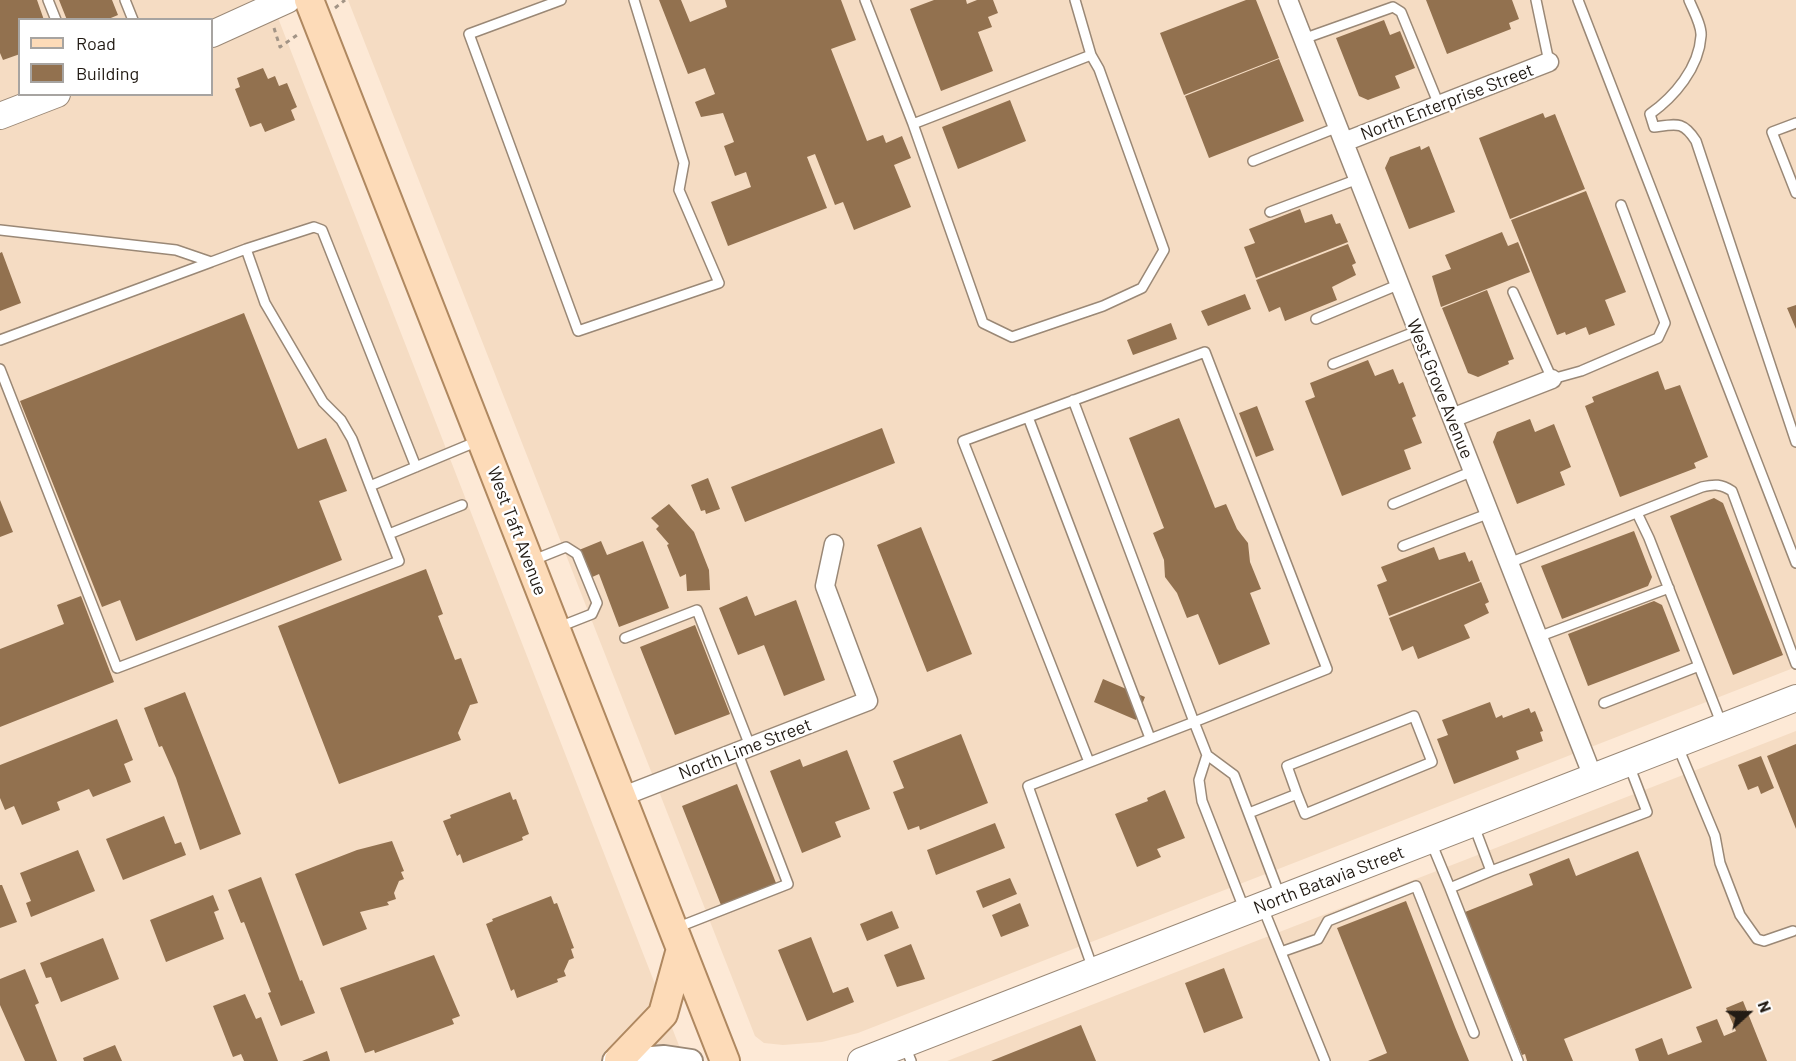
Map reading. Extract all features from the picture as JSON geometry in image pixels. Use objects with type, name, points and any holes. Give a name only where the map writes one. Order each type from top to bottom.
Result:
[{"type":"main road","points":[[213,34],[287,0]]},
{"type":"main road","name":"West Taft Avenue","points":[[309,0],[725,1061]]},
{"type":"main road","points":[[0,116],[52,96]]},
{"type":"main road","name":"North Batavia Street","points":[[861,1061],[908,1053],[1094,971],[1796,698]]},
{"type":"main road","points":[[616,1060],[663,1014],[677,939]]},
{"type":"street","name":"West Grove Avenue","points":[[1288,0],[1593,777]]},
{"type":"street","name":"North Enterprise Street","points":[[1341,135],[1439,105],[1549,62]]},
{"type":"street","points":[[1452,418],[1552,379]]},
{"type":"street","name":"North Lime Street","points":[[621,797],[868,701],[825,586],[834,544]]},
{"type":"street","points":[[616,1060],[664,1057],[691,1061]]},
{"type":"lane","points":[[48,0],[55,18]]},
{"type":"lane","points":[[125,0],[132,18]]},
{"type":"lane","points":[[561,0],[469,34],[578,331],[719,283],[679,190],[684,163],[633,0]]},
{"type":"lane","points":[[865,0],[914,124],[983,323],[1012,337],[1103,306],[1142,288],[1164,250],[1100,69],[1091,55],[1075,0]]},
{"type":"lane","points":[[1536,0],[1549,62]]},
{"type":"lane","points":[[1578,0],[1796,563]]},
{"type":"lane","points":[[1689,0],[1701,35],[1691,70],[1668,101],[1650,114],[1654,127],[1676,124],[1687,128],[1696,141],[1796,442]]},
{"type":"lane","points":[[1303,39],[1392,7],[1401,12],[1439,105]]},
{"type":"lane","points":[[914,124],[1091,55]]},
{"type":"lane","points":[[1796,123],[1772,132],[1796,193]]},
{"type":"lane","points":[[1253,161],[1341,135]]},
{"type":"lane","points":[[1270,212],[1358,179]]},
{"type":"lane","points":[[1513,291],[1552,379],[1581,371],[1658,338],[1665,324],[1621,205]]},
{"type":"lane","points":[[0,340],[246,249],[314,227],[322,230],[416,467]]},
{"type":"lane","points":[[0,230],[176,250],[211,262]]},
{"type":"lane","points":[[0,369],[117,668],[399,561],[352,439],[341,420],[323,402],[266,303],[246,249]]},
{"type":"lane","points":[[1316,319],[1400,284]]},
{"type":"lane","points":[[1333,364],[1417,331]]},
{"type":"lane","points":[[1089,762],[963,441],[1205,352],[1327,669],[1028,786],[1094,971]]},
{"type":"lane","points":[[1073,400],[1207,755],[1234,775],[1249,813],[1263,905]]},
{"type":"lane","points":[[1028,417],[1150,738]]},
{"type":"lane","points":[[370,486],[481,440]]},
{"type":"lane","points":[[1393,504],[1473,471]]},
{"type":"lane","points":[[1509,563],[1715,484],[1732,491],[1796,664]]},
{"type":"lane","points":[[388,534],[462,505]]},
{"type":"lane","points":[[1403,546],[1490,513]]},
{"type":"lane","points":[[1637,513],[1669,588],[1722,726]]},
{"type":"lane","points":[[529,562],[566,547],[573,549],[597,603],[592,614],[555,628]]},
{"type":"lane","points":[[1538,637],[1669,588]]},
{"type":"lane","points":[[625,638],[698,610],[788,884],[677,939]]},
{"type":"lane","points":[[1604,703],[1699,666]]},
{"type":"lane","points":[[1414,716],[1432,762],[1305,814],[1297,794],[1287,766],[1414,716]]},
{"type":"lane","points":[[1677,744],[1714,836],[1720,863],[1740,915],[1757,939],[1764,940],[1793,931]]},
{"type":"lane","points":[[1207,755],[1199,780],[1202,801],[1263,905],[1325,1061]]},
{"type":"lane","points":[[1450,888],[1647,812],[1629,763]]},
{"type":"lane","points":[[1249,813],[1297,794]]},
{"type":"lane","points":[[1473,824],[1491,871]]},
{"type":"lane","points":[[1431,840],[1518,1061]]},
{"type":"lane","points":[[1281,952],[1318,939],[1328,921],[1416,886],[1474,1033]]},
{"type":"shaded area","points":[[0,0],[271,0],[685,1061],[0,1061]]},
{"type":"shaded area","points":[[348,0],[1796,0],[1796,667],[858,1033],[822,1042],[783,1045],[764,1043],[755,1036]]},
{"type":"shaded area","points":[[1796,731],[1796,1061],[947,1061],[1434,872]]},
{"type":"building","points":[[0,0],[37,0],[43,18],[18,18],[18,55],[3,60],[0,53]]},
{"type":"building","points":[[59,0],[112,0],[118,15],[111,18],[66,18]]},
{"type":"building","points":[[659,0],[681,0],[690,22],[727,7],[725,0],[841,0],[856,40],[831,49],[867,141],[883,135],[886,143],[902,136],[911,158],[894,165],[911,207],[854,230],[843,202],[835,205],[815,154],[807,157],[827,208],[728,246],[711,202],[751,187],[746,172],[735,176],[724,146],[734,142],[723,113],[701,117],[695,102],[715,94],[705,68],[688,74]]},
{"type":"building","points":[[934,0],[966,0],[967,4],[977,0],[993,0],[998,13],[988,17],[992,27],[978,32],[993,71],[941,91],[910,9]]},
{"type":"building","points":[[1246,0],[1256,0],[1279,58],[1184,95],[1160,33]]},
{"type":"building","points":[[1426,0],[1512,0],[1519,19],[1509,23],[1511,29],[1447,54]]},
{"type":"building","points":[[1384,20],[1390,35],[1400,31],[1415,68],[1395,76],[1400,88],[1368,100],[1359,96],[1336,38]]},
{"type":"building","points":[[1279,59],[1304,121],[1209,158],[1185,96]]},
{"type":"building","points":[[263,68],[268,79],[275,76],[279,86],[287,83],[297,107],[291,110],[295,120],[265,132],[261,123],[250,127],[235,89],[240,87],[237,78]]},
{"type":"building","points":[[1010,100],[1026,141],[958,169],[942,127]]},
{"type":"building","points":[[1543,113],[1545,118],[1555,114],[1585,189],[1510,219],[1479,138]]},
{"type":"building","points":[[1420,146],[1421,150],[1429,146],[1455,212],[1409,229],[1385,168],[1390,157]]},
{"type":"building","points":[[1586,191],[1626,292],[1605,300],[1615,325],[1589,335],[1586,327],[1566,335],[1565,332],[1557,335],[1511,220]]},
{"type":"building","points":[[1300,209],[1305,223],[1332,214],[1336,224],[1340,223],[1348,242],[1256,278],[1244,247],[1255,243],[1249,229]]},
{"type":"building","points":[[1502,232],[1508,246],[1518,242],[1530,272],[1441,307],[1432,276],[1451,269],[1445,255]]},
{"type":"building","points":[[1348,244],[1356,263],[1352,265],[1356,275],[1332,287],[1337,300],[1285,321],[1280,307],[1269,312],[1256,280]]},
{"type":"building","points":[[2,252],[21,303],[0,311],[0,253]]},
{"type":"building","points":[[1487,290],[1514,359],[1508,361],[1509,364],[1478,377],[1468,373],[1442,308]]},
{"type":"building","points":[[1245,294],[1251,309],[1208,326],[1201,311]]},
{"type":"building","points":[[1796,305],[1796,329],[1787,308]]},
{"type":"building","points":[[244,313],[298,449],[326,438],[347,491],[319,501],[342,560],[136,641],[120,600],[102,607],[20,401]]},
{"type":"building","points":[[1171,323],[1177,339],[1133,355],[1127,340]]},
{"type":"building","points":[[1368,360],[1375,376],[1393,369],[1399,384],[1403,382],[1416,416],[1412,418],[1422,443],[1404,450],[1411,469],[1342,496],[1305,401],[1315,397],[1310,383]]},
{"type":"building","points":[[1658,371],[1665,390],[1680,385],[1708,457],[1694,463],[1696,468],[1620,497],[1585,406],[1594,402],[1592,397]]},
{"type":"building","points":[[1257,406],[1274,450],[1256,457],[1239,413]]},
{"type":"building","points":[[1179,418],[1215,508],[1226,504],[1237,529],[1248,543],[1250,562],[1261,589],[1250,593],[1270,644],[1219,665],[1198,614],[1187,618],[1177,593],[1165,577],[1164,560],[1153,533],[1164,528],[1129,438]]},
{"type":"building","points":[[1530,419],[1535,432],[1554,424],[1571,467],[1560,472],[1565,485],[1517,504],[1493,442],[1497,432]]},
{"type":"building","points":[[882,428],[895,463],[745,522],[731,487]]},
{"type":"building","points":[[708,478],[720,509],[706,514],[705,510],[701,511],[691,485]]},
{"type":"building","points":[[1714,498],[1723,503],[1783,655],[1733,675],[1670,516]]},
{"type":"building","points":[[0,500],[13,532],[0,537]]},
{"type":"building","points":[[669,504],[694,532],[709,570],[710,590],[687,591],[686,574],[680,577],[667,545],[669,544],[656,529],[659,526],[651,518]]},
{"type":"building","points":[[921,527],[972,654],[927,672],[877,545]]},
{"type":"building","points":[[1634,531],[1652,577],[1648,586],[1562,619],[1541,566]]},
{"type":"building","points":[[601,541],[607,555],[643,541],[669,608],[619,627],[599,574],[590,578],[579,550]]},
{"type":"building","points":[[1434,547],[1439,560],[1465,552],[1469,562],[1472,560],[1480,581],[1389,616],[1377,585],[1387,581],[1381,567]]},
{"type":"building","points":[[426,569],[443,614],[438,616],[455,660],[461,658],[478,703],[470,705],[458,733],[461,740],[339,784],[278,626]]},
{"type":"building","points":[[1481,582],[1489,602],[1485,604],[1489,613],[1464,625],[1470,638],[1418,659],[1413,646],[1402,651],[1389,618]]},
{"type":"building","points":[[81,596],[114,682],[0,727],[0,649],[64,624],[57,605]]},
{"type":"building","points":[[747,596],[755,616],[796,600],[825,680],[784,696],[764,645],[738,655],[719,608]]},
{"type":"building","points":[[1654,601],[1662,605],[1680,651],[1588,686],[1568,634]]},
{"type":"building","points":[[695,625],[730,714],[675,735],[640,647]]},
{"type":"building","points":[[1103,679],[1145,697],[1136,720],[1094,702]]},
{"type":"building","points":[[185,692],[241,834],[200,850],[176,778],[162,746],[159,747],[144,708]]},
{"type":"building","points":[[1490,702],[1496,718],[1502,715],[1503,718],[1529,708],[1531,713],[1535,711],[1543,731],[1540,732],[1543,741],[1516,751],[1519,759],[1454,784],[1437,739],[1448,735],[1442,720]]},
{"type":"building","points":[[117,719],[133,760],[124,764],[131,782],[93,797],[89,789],[57,802],[60,810],[22,825],[14,806],[5,810],[0,798],[0,765]]},
{"type":"building","points":[[961,734],[988,803],[920,830],[919,826],[908,830],[893,792],[904,788],[893,761]]},
{"type":"building","points":[[1796,744],[1796,829],[1767,756]]},
{"type":"building","points":[[847,750],[870,809],[835,822],[841,837],[802,853],[770,771],[800,759],[803,767]]},
{"type":"building","points":[[1761,756],[1774,788],[1761,794],[1758,786],[1748,790],[1738,765]]},
{"type":"building","points":[[737,784],[776,883],[721,905],[682,806]]},
{"type":"building","points":[[1165,790],[1185,838],[1157,849],[1161,857],[1137,867],[1115,814],[1148,801],[1147,798]]},
{"type":"building","points":[[510,792],[513,800],[516,799],[529,834],[522,837],[523,840],[463,863],[460,854],[457,856],[443,821],[451,818],[450,815]]},
{"type":"building","points":[[164,816],[175,844],[181,842],[186,855],[123,880],[106,839]]},
{"type":"building","points":[[995,823],[1005,848],[936,875],[927,850]]},
{"type":"building","points":[[392,841],[404,871],[401,872],[404,879],[399,881],[394,893],[396,899],[387,902],[389,905],[360,912],[367,929],[323,946],[295,874],[357,850]]},
{"type":"building","points":[[78,850],[95,891],[31,917],[26,903],[31,901],[20,873]]},
{"type":"building","points":[[1638,851],[1692,988],[1564,1039],[1573,1061],[1527,1061],[1525,1054],[1522,1055],[1465,912],[1533,885],[1529,874],[1569,858],[1576,876]]},
{"type":"building","points":[[261,877],[300,981],[302,980],[315,1013],[281,1026],[268,993],[271,992],[244,922],[241,923],[228,890]]},
{"type":"building","points":[[1010,878],[1017,894],[983,908],[976,891]]},
{"type":"building","points":[[0,885],[2,885],[17,922],[0,928]]},
{"type":"building","points":[[213,895],[219,910],[214,912],[224,939],[166,962],[150,920]]},
{"type":"building","points":[[551,896],[554,904],[557,903],[574,948],[571,949],[574,958],[569,960],[564,971],[566,976],[557,979],[558,982],[517,998],[514,989],[511,991],[486,924],[493,921],[492,919]]},
{"type":"building","points":[[1406,901],[1469,1061],[1368,1061],[1387,1053],[1337,928]]},
{"type":"building","points":[[1020,903],[1029,926],[1001,937],[992,915]]},
{"type":"building","points":[[892,911],[899,928],[867,941],[860,924]]},
{"type":"building","points":[[811,937],[833,993],[848,987],[854,1002],[807,1021],[778,950]]},
{"type":"building","points":[[103,938],[119,979],[61,1002],[51,977],[46,978],[40,963]]},
{"type":"building","points":[[911,944],[925,979],[897,987],[884,955]]},
{"type":"building","points":[[434,955],[460,1016],[452,1019],[454,1024],[375,1053],[374,1050],[365,1053],[340,988]]},
{"type":"building","points":[[1224,968],[1243,1018],[1204,1033],[1185,983]]},
{"type":"building","points":[[25,969],[39,1003],[35,1005],[57,1061],[25,1061],[0,1005],[0,979]]},
{"type":"building","points":[[245,994],[256,1019],[261,1017],[278,1061],[244,1061],[241,1054],[233,1057],[213,1006]]},
{"type":"building","points":[[1743,1001],[1767,1061],[1639,1061],[1635,1049],[1662,1038],[1668,1055],[1702,1042],[1696,1027],[1717,1019],[1724,1036],[1736,1031],[1726,1008]]},
{"type":"building","points":[[1081,1025],[1096,1061],[991,1061]]},
{"type":"building","points":[[115,1045],[122,1061],[84,1061],[83,1058]]},
{"type":"building","points":[[327,1051],[330,1061],[302,1061]]}]
